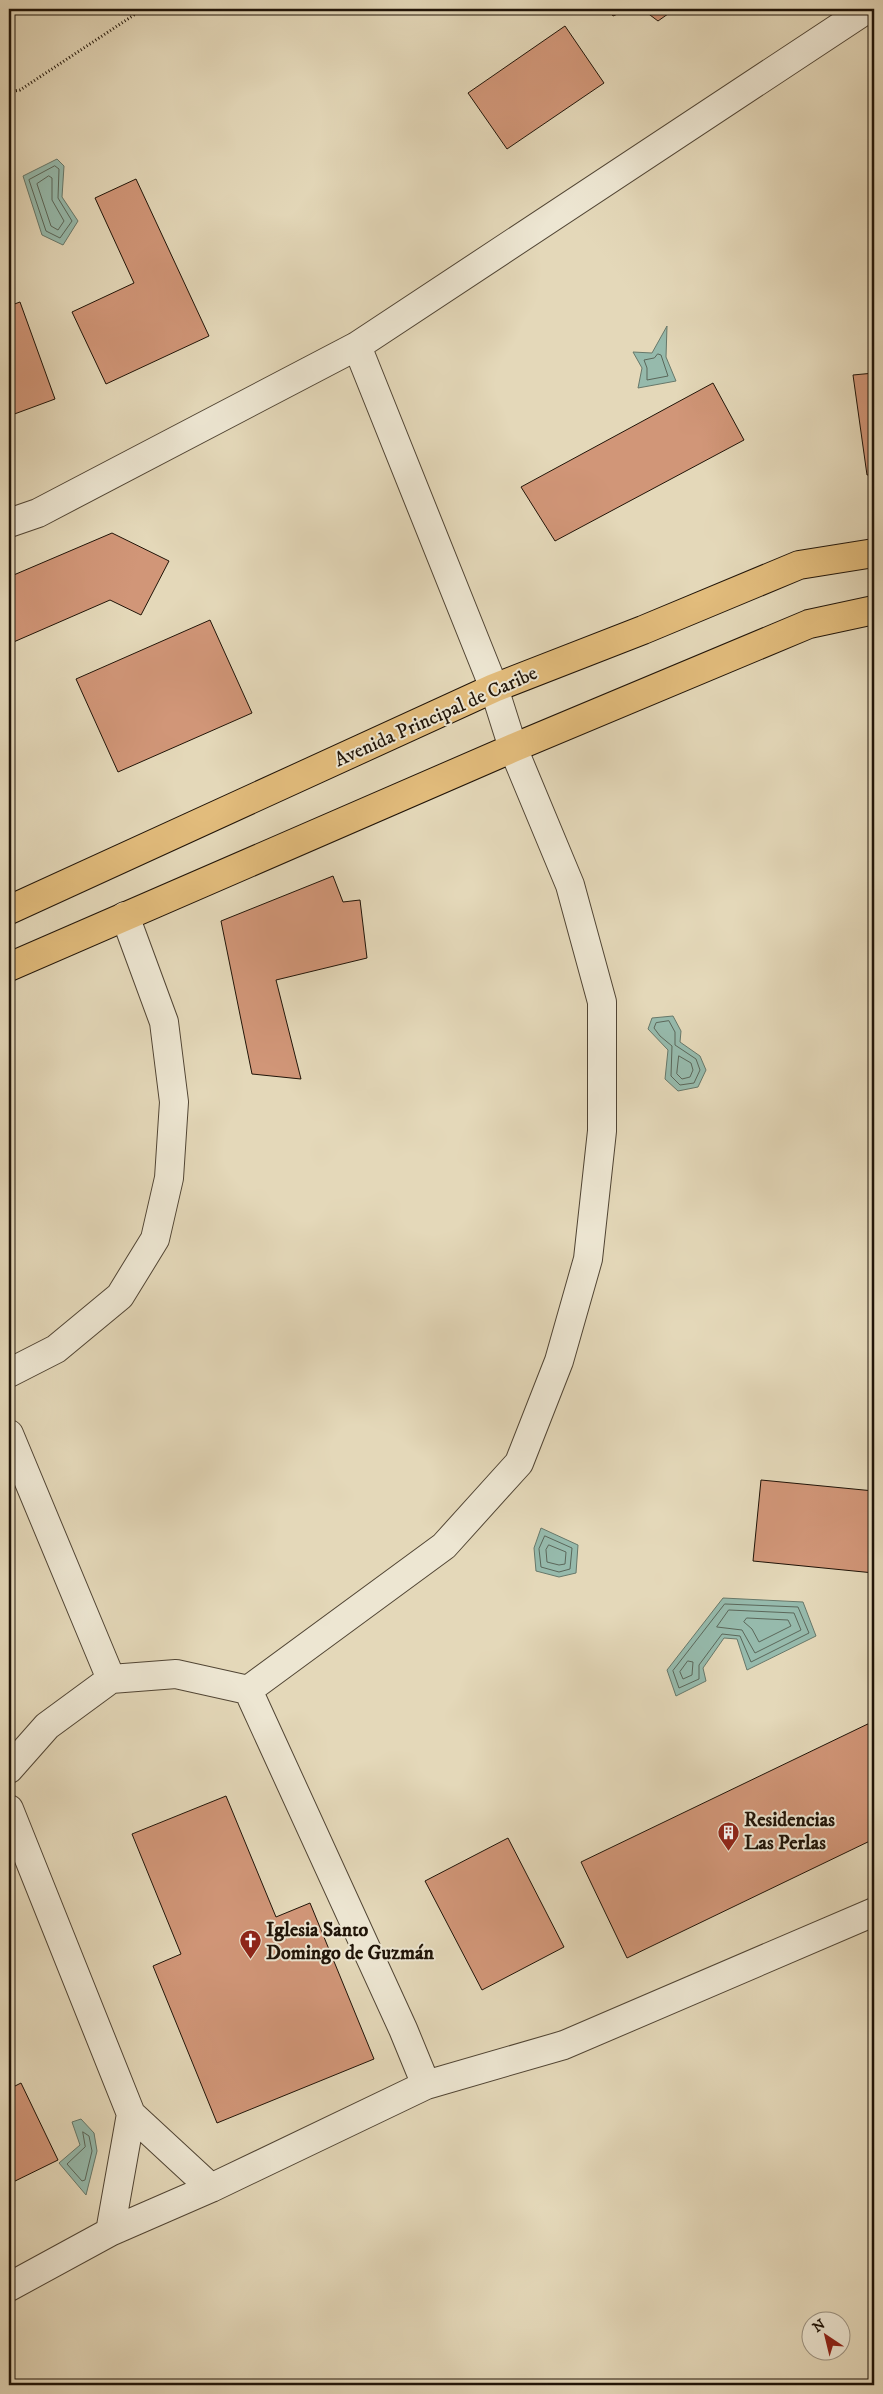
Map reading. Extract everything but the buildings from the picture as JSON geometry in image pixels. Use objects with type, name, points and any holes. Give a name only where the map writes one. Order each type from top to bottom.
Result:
[{"type":"main road","name":"Avenida Principal de Caribe","points":[[9,910],[494,688],[643,630],[799,565],[874,553]]},
{"type":"main road","points":[[9,967],[513,748],[809,624],[874,610]]},
{"type":"street","points":[[9,523],[38,512],[357,346],[867,9]]},
{"type":"street","points":[[9,1769],[46,1726],[111,1679],[176,1674],[248,1690],[444,1546],[519,1463],[559,1361],[588,1259],[602,1131],[602,1002],[570,885],[513,748],[494,688],[357,346]]},
{"type":"street","points":[[9,1373],[56,1349],[120,1296],[155,1239],[169,1178],[174,1102],[164,1022],[125,916]]},
{"type":"street","points":[[9,1434],[111,1679]]},
{"type":"street","points":[[248,1690],[399,2020],[426,2086]]},
{"type":"street","points":[[9,1809],[131,2114],[210,2188]]},
{"type":"street","points":[[9,2287],[110,2232],[210,2188],[426,2086],[564,2045],[874,1912]]},
{"type":"street","points":[[110,2232],[131,2114]]},
{"type":"path","points":[[9,92],[20,90],[143,9]]},
{"type":"water","points":[[57,159],[64,166],[62,197],[78,221],[63,245],[42,235],[23,176]]},
{"type":"water","points":[[667,326],[666,357],[676,381],[638,388],[642,368],[633,352],[652,353]]},
{"type":"water","points":[[673,1016],[681,1031],[680,1042],[700,1056],[706,1070],[698,1087],[678,1091],[665,1079],[668,1050],[648,1029],[652,1018]]},
{"type":"water","points":[[541,1528],[578,1545],[576,1573],[559,1577],[536,1571],[534,1548]]},
{"type":"water","points":[[723,1598],[803,1602],[816,1636],[747,1670],[737,1639],[724,1638],[703,1668],[706,1681],[676,1696],[667,1670]]},
{"type":"water","points":[[81,2119],[94,2133],[97,2151],[86,2195],[59,2163],[80,2145],[72,2122]]},
{"type":"place","name":"Residencias Las Perlas","points":[[728,1851]]},
{"type":"place","name":"Iglesia Santo Domingo de Guzmán","points":[[250,1960]]}]
